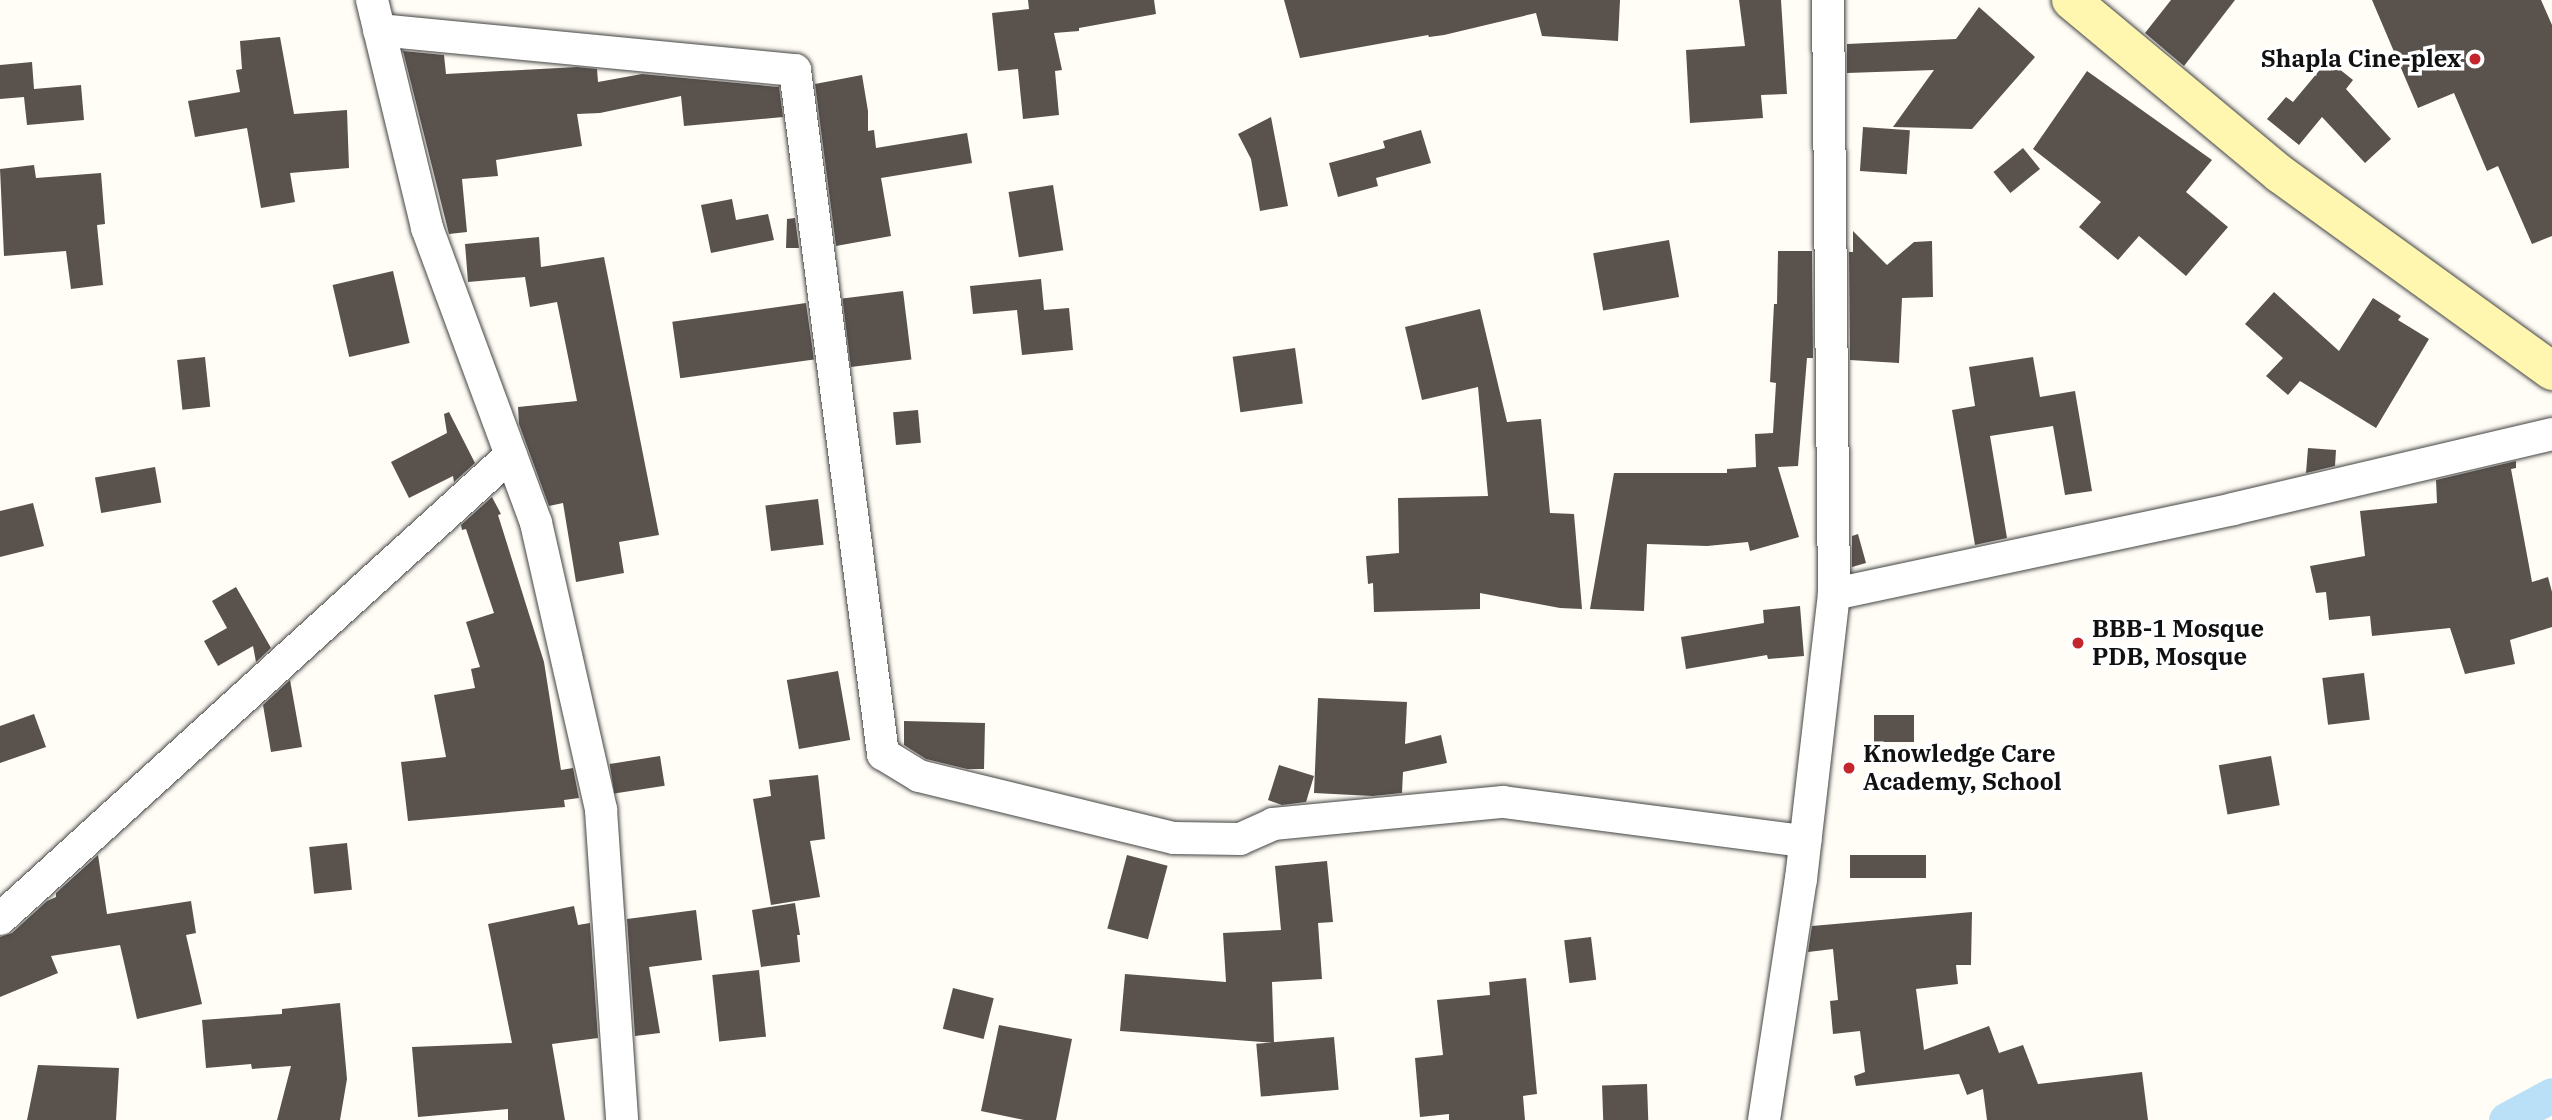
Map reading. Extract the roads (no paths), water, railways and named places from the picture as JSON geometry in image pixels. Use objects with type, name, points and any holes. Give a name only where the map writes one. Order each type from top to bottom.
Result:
[{"type":"main road","points":[[2071,0],[2280,174],[2552,371]]},
{"type":"street","points":[[1764,1120],[1805,841],[1835,594],[1828,0]]},
{"type":"street","points":[[622,1120],[601,810],[536,523],[427,228],[376,15],[796,69],[883,754],[919,776],[1174,838],[1240,839],[1273,824],[1503,802],[1805,841]]},
{"type":"street","points":[[1835,594],[2233,509],[2552,434]]},
{"type":"street","points":[[0,919],[511,455]]},
{"type":"waterway","points":[[2506,1120],[2552,1095]]},
{"type":"place","name":"Shapla Cine-plex","points":[[2475,59]]},
{"type":"place","name":"BBB-1 Mosque PDB, Mosque","points":[[2078,643]]},
{"type":"place","name":"Knowledge Care Academy, School","points":[[1849,768]]}]
